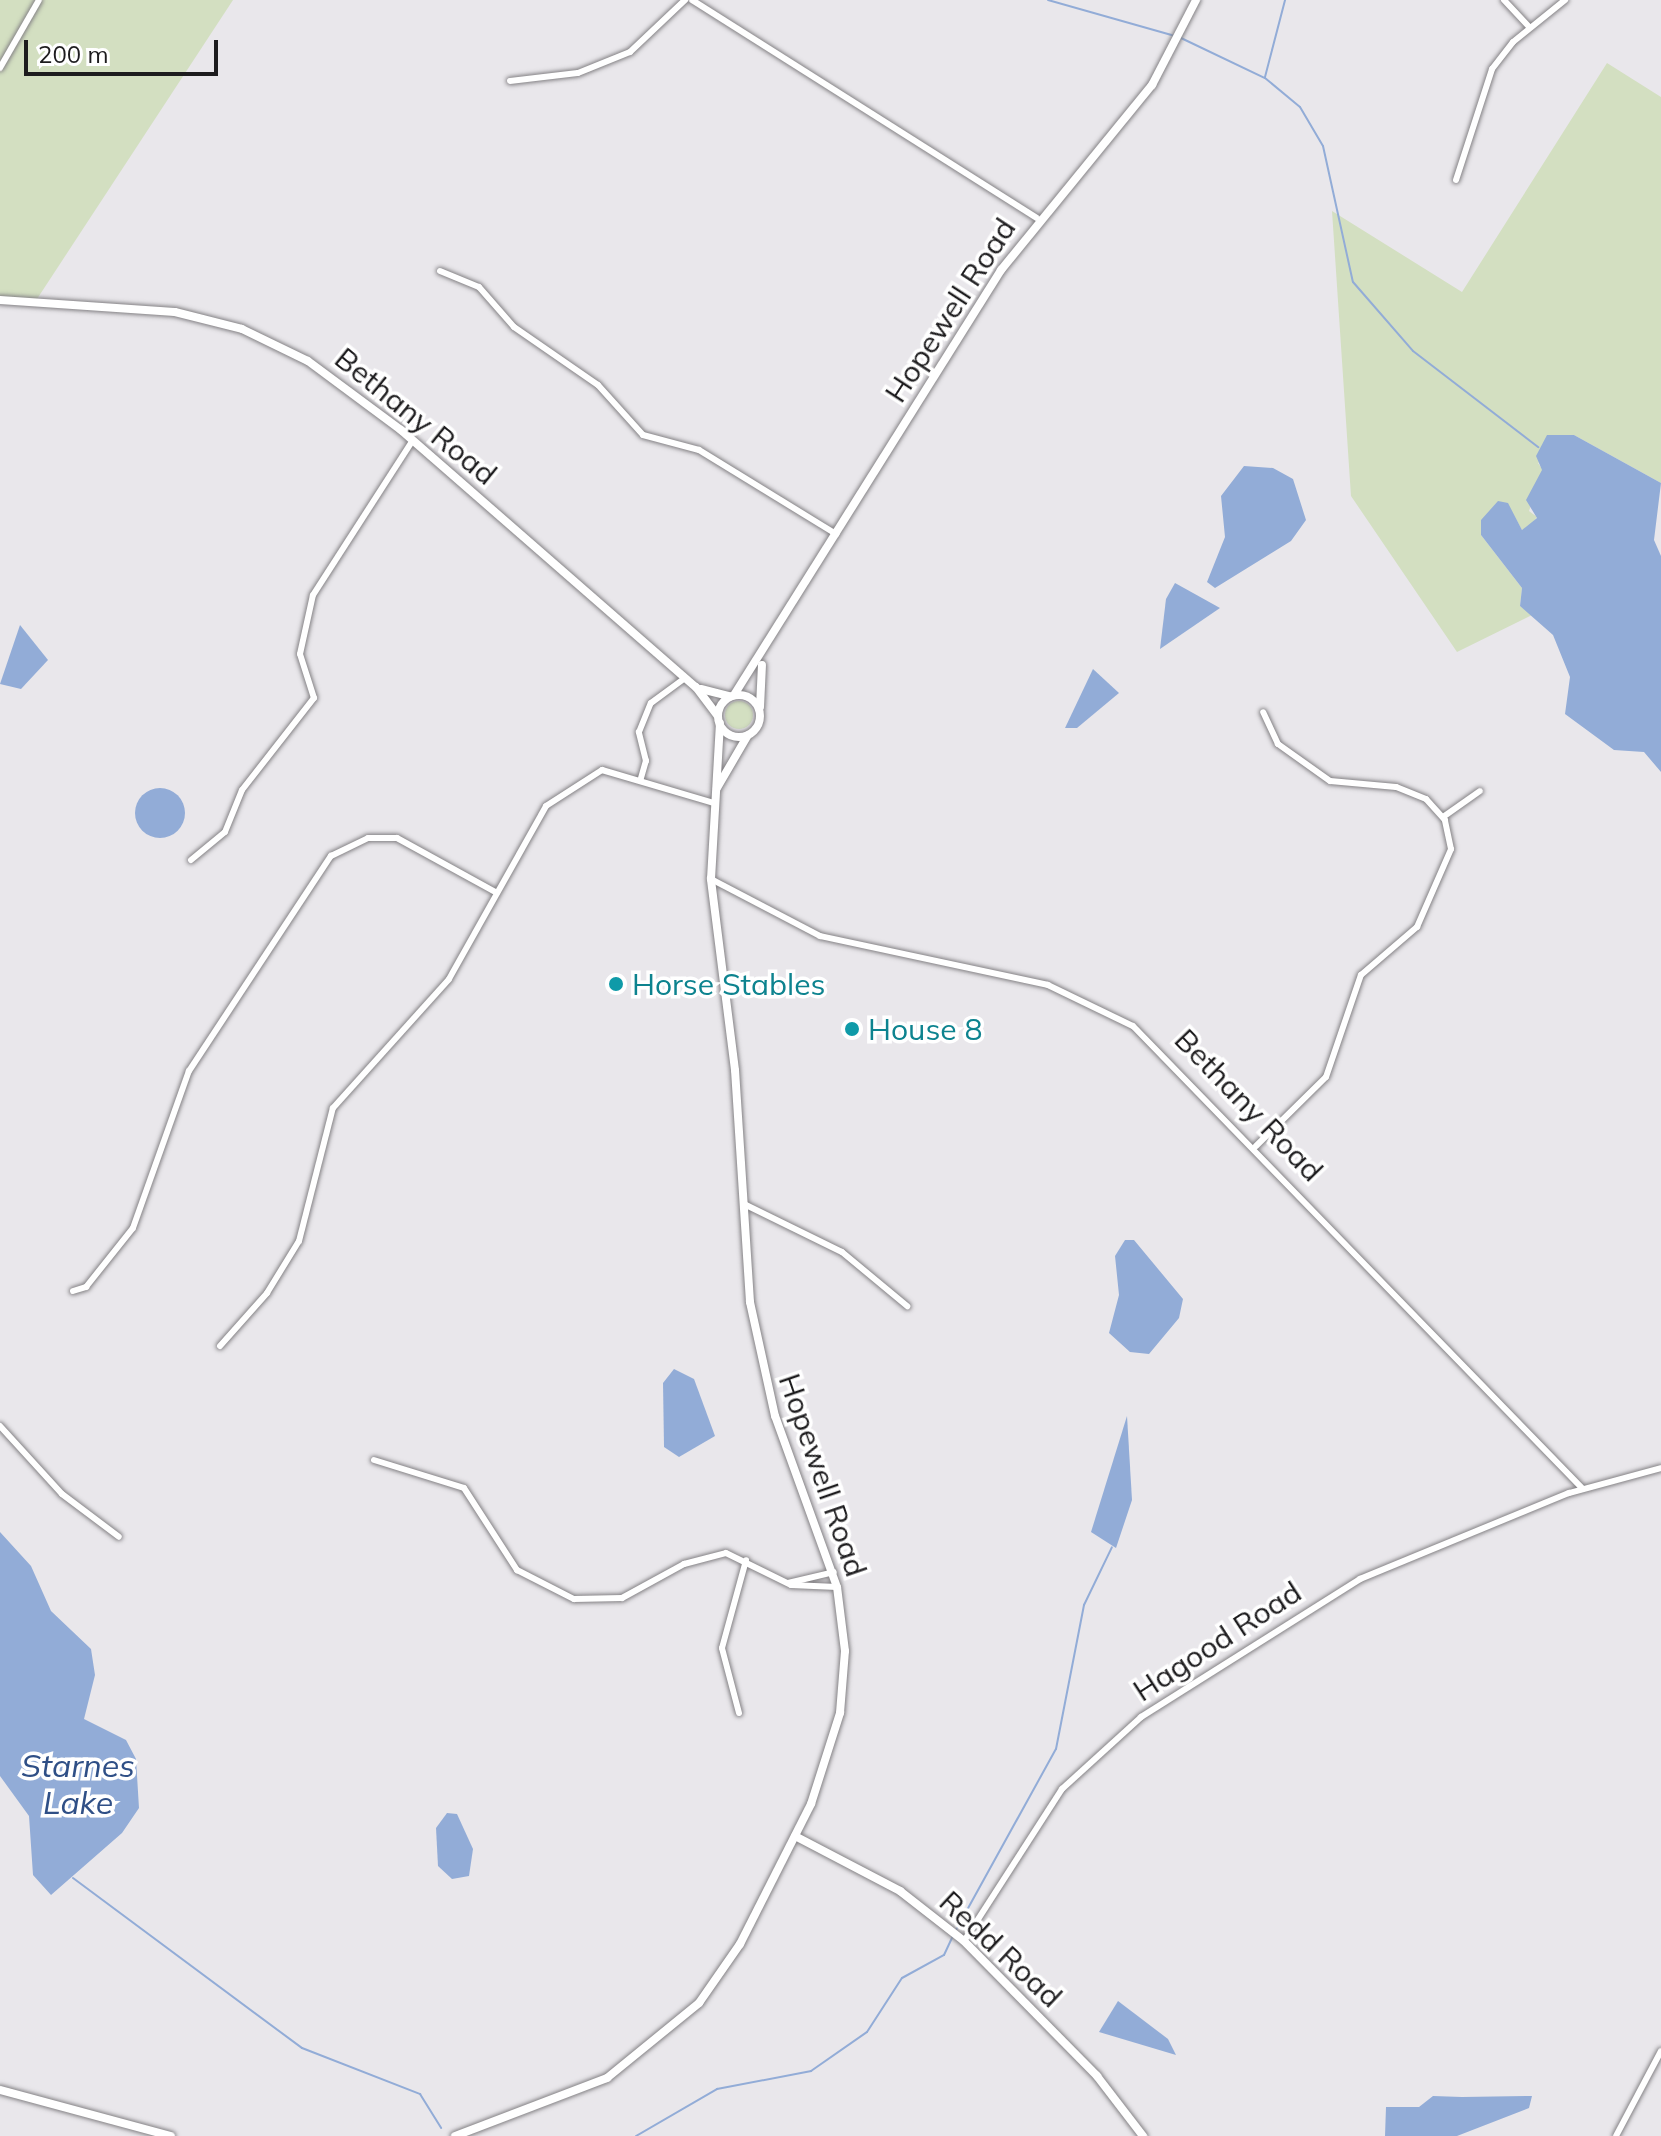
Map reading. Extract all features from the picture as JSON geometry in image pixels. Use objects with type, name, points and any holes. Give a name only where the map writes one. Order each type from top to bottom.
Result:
[{"type":"street","points":[[0,68],[39,0]]},
{"type":"street","points":[[510,81],[578,73],[630,52],[685,0]]},
{"type":"street","points":[[692,0],[1037,218]]},
{"type":"street","name":"Hopewell Road","points":[[733,696],[762,660],[836,534],[1037,218],[1152,85],[1196,0]]},
{"type":"street","points":[[1504,0],[1529,27]]},
{"type":"street","points":[[1456,180],[1492,69],[1529,27],[1565,0]]},
{"type":"street","points":[[440,271],[479,287],[514,327],[598,385],[643,435],[699,450],[836,534]]},
{"type":"street","name":"Bethany Road","points":[[0,300],[124,305],[229,325],[329,374],[413,440],[696,687],[719,719]]},
{"type":"street","points":[[191,860],[203,842],[225,832],[242,790],[314,698],[300,654],[313,595],[413,440]]},
{"type":"street","name":"Hopewell Road","points":[[760,712],[762,660]]},
{"type":"street","points":[[641,778],[639,732],[651,703],[685,678]]},
{"type":"street","name":"Bethany Road","points":[[696,687],[733,696]]},
{"type":"street","points":[[733,696],[748,696],[760,712],[749,735],[735,736],[719,719],[733,696]]},
{"type":"street","points":[[1256,1146],[1331,1069],[1367,967],[1423,919],[1449,858],[1443,817],[1408,790],[1349,787],[1319,775],[1278,744],[1263,712]]},
{"type":"street","name":"Hopewell Road","points":[[455,2136],[588,2088],[677,2026],[725,1969],[795,1836],[840,1713],[845,1651],[834,1572],[764,1376],[711,879],[719,719]]},
{"type":"street","name":"Hopewell Road","points":[[715,792],[736,744],[749,735]]},
{"type":"street","points":[[220,1346],[267,1293],[299,1241],[333,1108],[449,979],[539,814],[568,786],[602,770],[641,778],[714,803]]},
{"type":"street","points":[[1443,817],[1480,791]]},
{"type":"street","points":[[73,1291],[86,1287],[133,1228],[189,1071],[331,856],[368,838],[397,838],[497,893]]},
{"type":"street","name":"Bethany Road","points":[[711,879],[820,936],[1048,985],[1092,1002],[1152,1040],[1582,1488]]},
{"type":"street","points":[[744,1204],[842,1252],[907,1306]]},
{"type":"street","points":[[0,1426],[62,1494],[119,1537]]},
{"type":"street","points":[[374,1460],[464,1488],[517,1570],[574,1599],[622,1598],[719,1554],[746,1560],[788,1583],[837,1587]]},
{"type":"street","points":[[1582,1488],[1661,1468]]},
{"type":"street","name":"Hagood Road","points":[[964,1941],[1062,1789],[1121,1732],[1340,1589],[1582,1488]]},
{"type":"street","points":[[739,1713],[722,1648],[746,1560]]},
{"type":"street","points":[[788,1583],[834,1572]]},
{"type":"street","name":"Redd Road","points":[[795,1836],[900,1891],[964,1941],[1097,2076],[1143,2136]]},
{"type":"street","points":[[1616,2136],[1661,2051]]},
{"type":"street","points":[[0,2090],[171,2136]]},
{"type":"green space","points":[[0,0],[233,0],[37,299],[0,302]]},
{"type":"green space","points":[[1607,63],[1661,97],[1661,483],[1574,435],[1538,463],[1543,470],[1529,511],[1537,517],[1529,527],[1522,530],[1511,510],[1481,520],[1481,535],[1522,588],[1520,606],[1532,615],[1457,652],[1351,496],[1332,211],[1462,292]]},
{"type":"green space","points":[[739,701],[749,705],[753,715],[749,725],[739,729],[729,725],[725,715],[729,705]]},
{"type":"water","points":[[1547,435],[1574,435],[1661,483],[1654,540],[1661,556],[1661,772],[1644,752],[1614,750],[1565,714],[1570,677],[1553,635],[1520,606],[1522,588],[1481,535],[1481,520],[1498,501],[1508,503],[1522,530],[1537,518],[1526,500],[1542,470],[1536,456]]},
{"type":"water","points":[[1244,466],[1273,468],[1293,479],[1306,520],[1291,541],[1215,588],[1207,582],[1225,537],[1221,496]]},
{"type":"water","points":[[1175,583],[1220,608],[1160,649],[1166,599]]},
{"type":"water","points":[[20,625],[48,660],[21,689],[0,684]]},
{"type":"water","points":[[1093,669],[1119,693],[1077,728],[1065,728]]},
{"type":"water","points":[[160,788],[178,795],[185,813],[178,831],[160,838],[142,831],[135,813],[142,795]]},
{"type":"water","points":[[1125,1240],[1134,1240],[1183,1299],[1179,1318],[1149,1354],[1130,1352],[1109,1333],[1119,1295],[1115,1256]]},
{"type":"water","points":[[674,1369],[694,1379],[715,1436],[679,1457],[664,1447],[663,1383]]},
{"type":"water","points":[[1127,1416],[1132,1500],[1116,1548],[1091,1532]]},
{"type":"water","name":"Starnes Lake","points":[[0,1532],[31,1566],[51,1611],[91,1649],[95,1675],[84,1719],[126,1740],[136,1759],[139,1808],[122,1833],[51,1895],[33,1875],[29,1816],[0,1776]]},
{"type":"water","points":[[447,1813],[457,1814],[473,1849],[469,1876],[452,1879],[438,1866],[436,1828]]},
{"type":"water","points":[[1118,2001],[1168,2039],[1176,2055],[1099,2032]]},
{"type":"water","points":[[1433,2096],[1532,2096],[1529,2108],[1457,2136],[1385,2136],[1386,2107],[1419,2107]]},
{"type":"waterway","points":[[1048,0],[1175,36]]},
{"type":"waterway","points":[[1265,77],[1285,0]]},
{"type":"waterway","points":[[1181,38],[1265,78],[1300,107],[1323,146],[1353,282],[1413,351],[1538,447]]},
{"type":"waterway","points":[[956,1930],[1056,1749],[1084,1605],[1112,1547]]},
{"type":"waterway","points":[[73,1878],[302,2048],[420,2094],[441,2128]]},
{"type":"waterway","points":[[636,2136],[717,2089],[811,2071],[867,2032],[902,1978],[944,1955],[953,1936]]},
{"type":"place","name":"Horse Stables","points":[[616,984]]},
{"type":"place","name":"House 8","points":[[852,1029]]}]
